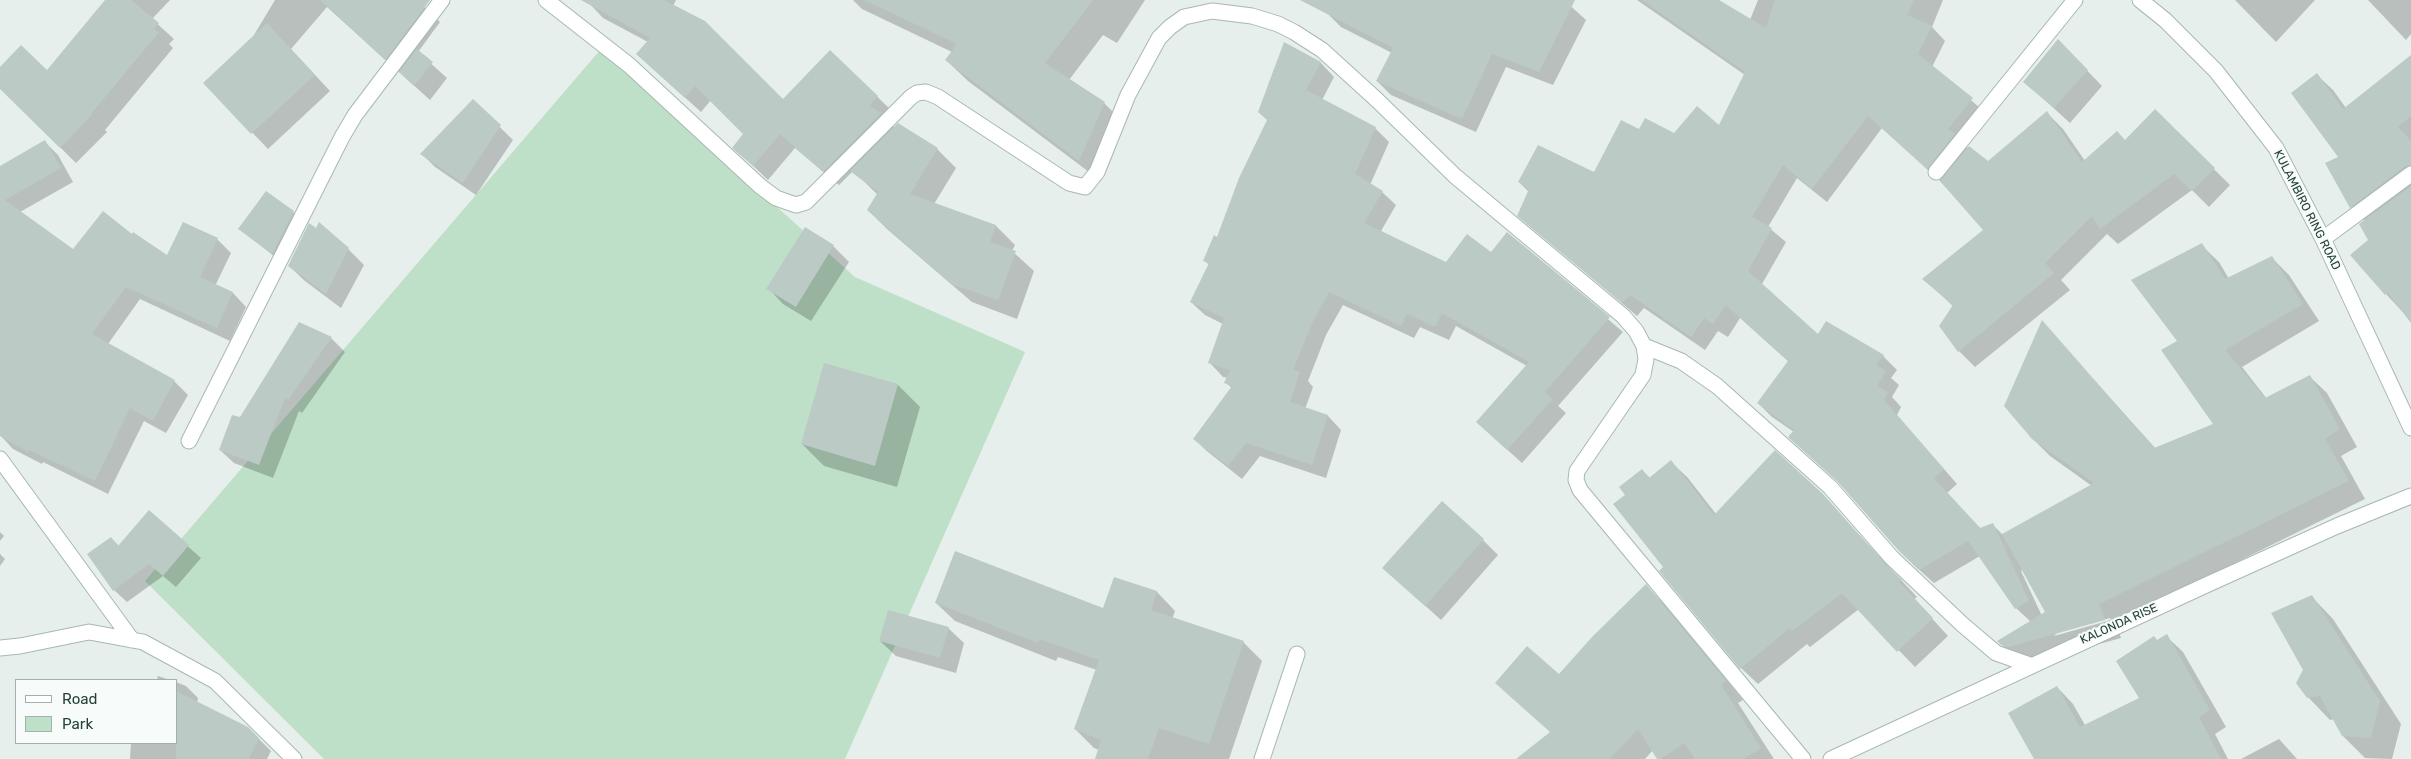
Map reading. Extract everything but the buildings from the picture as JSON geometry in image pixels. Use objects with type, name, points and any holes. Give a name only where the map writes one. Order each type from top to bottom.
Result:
[{"type":"street","points":[[189,441],[342,137],[355,115],[442,0]]},
{"type":"street","points":[[546,0],[629,65],[760,186],[776,198],[796,205],[806,202],[917,93],[926,92],[938,97],[1069,183],[1085,186],[1097,172],[1128,95],[1160,38],[1170,27],[1184,17],[1212,11],[1252,16],[1278,24],[1322,50],[1377,100],[1455,176],[1623,316],[1636,331],[1644,346],[1646,359],[1642,375],[1577,471],[1576,480],[1580,490],[1803,759]]},
{"type":"street","points":[[1936,172],[2075,0]]},
{"type":"street","name":"KULAMBIRO RING ROAD","points":[[2140,0],[2165,20],[2216,71],[2276,148],[2323,239],[2411,428]]},
{"type":"street","points":[[2323,239],[2411,174]]},
{"type":"street","points":[[1644,346],[1681,361],[1717,386],[1830,487],[1892,558],[1963,625],[1996,653],[2030,665]]},
{"type":"street","points":[[0,459],[132,640]]},
{"type":"street","name":"KALONDA RISE","points":[[1831,759],[2030,665],[2337,526],[2411,496]]},
{"type":"street","points":[[0,648],[20,646],[89,632],[144,642],[215,681],[294,759]]},
{"type":"street","points":[[1262,759],[1297,654]]},
{"type":"green space","points":[[601,49],[855,277],[1025,352],[845,759],[324,759],[145,581]]}]
